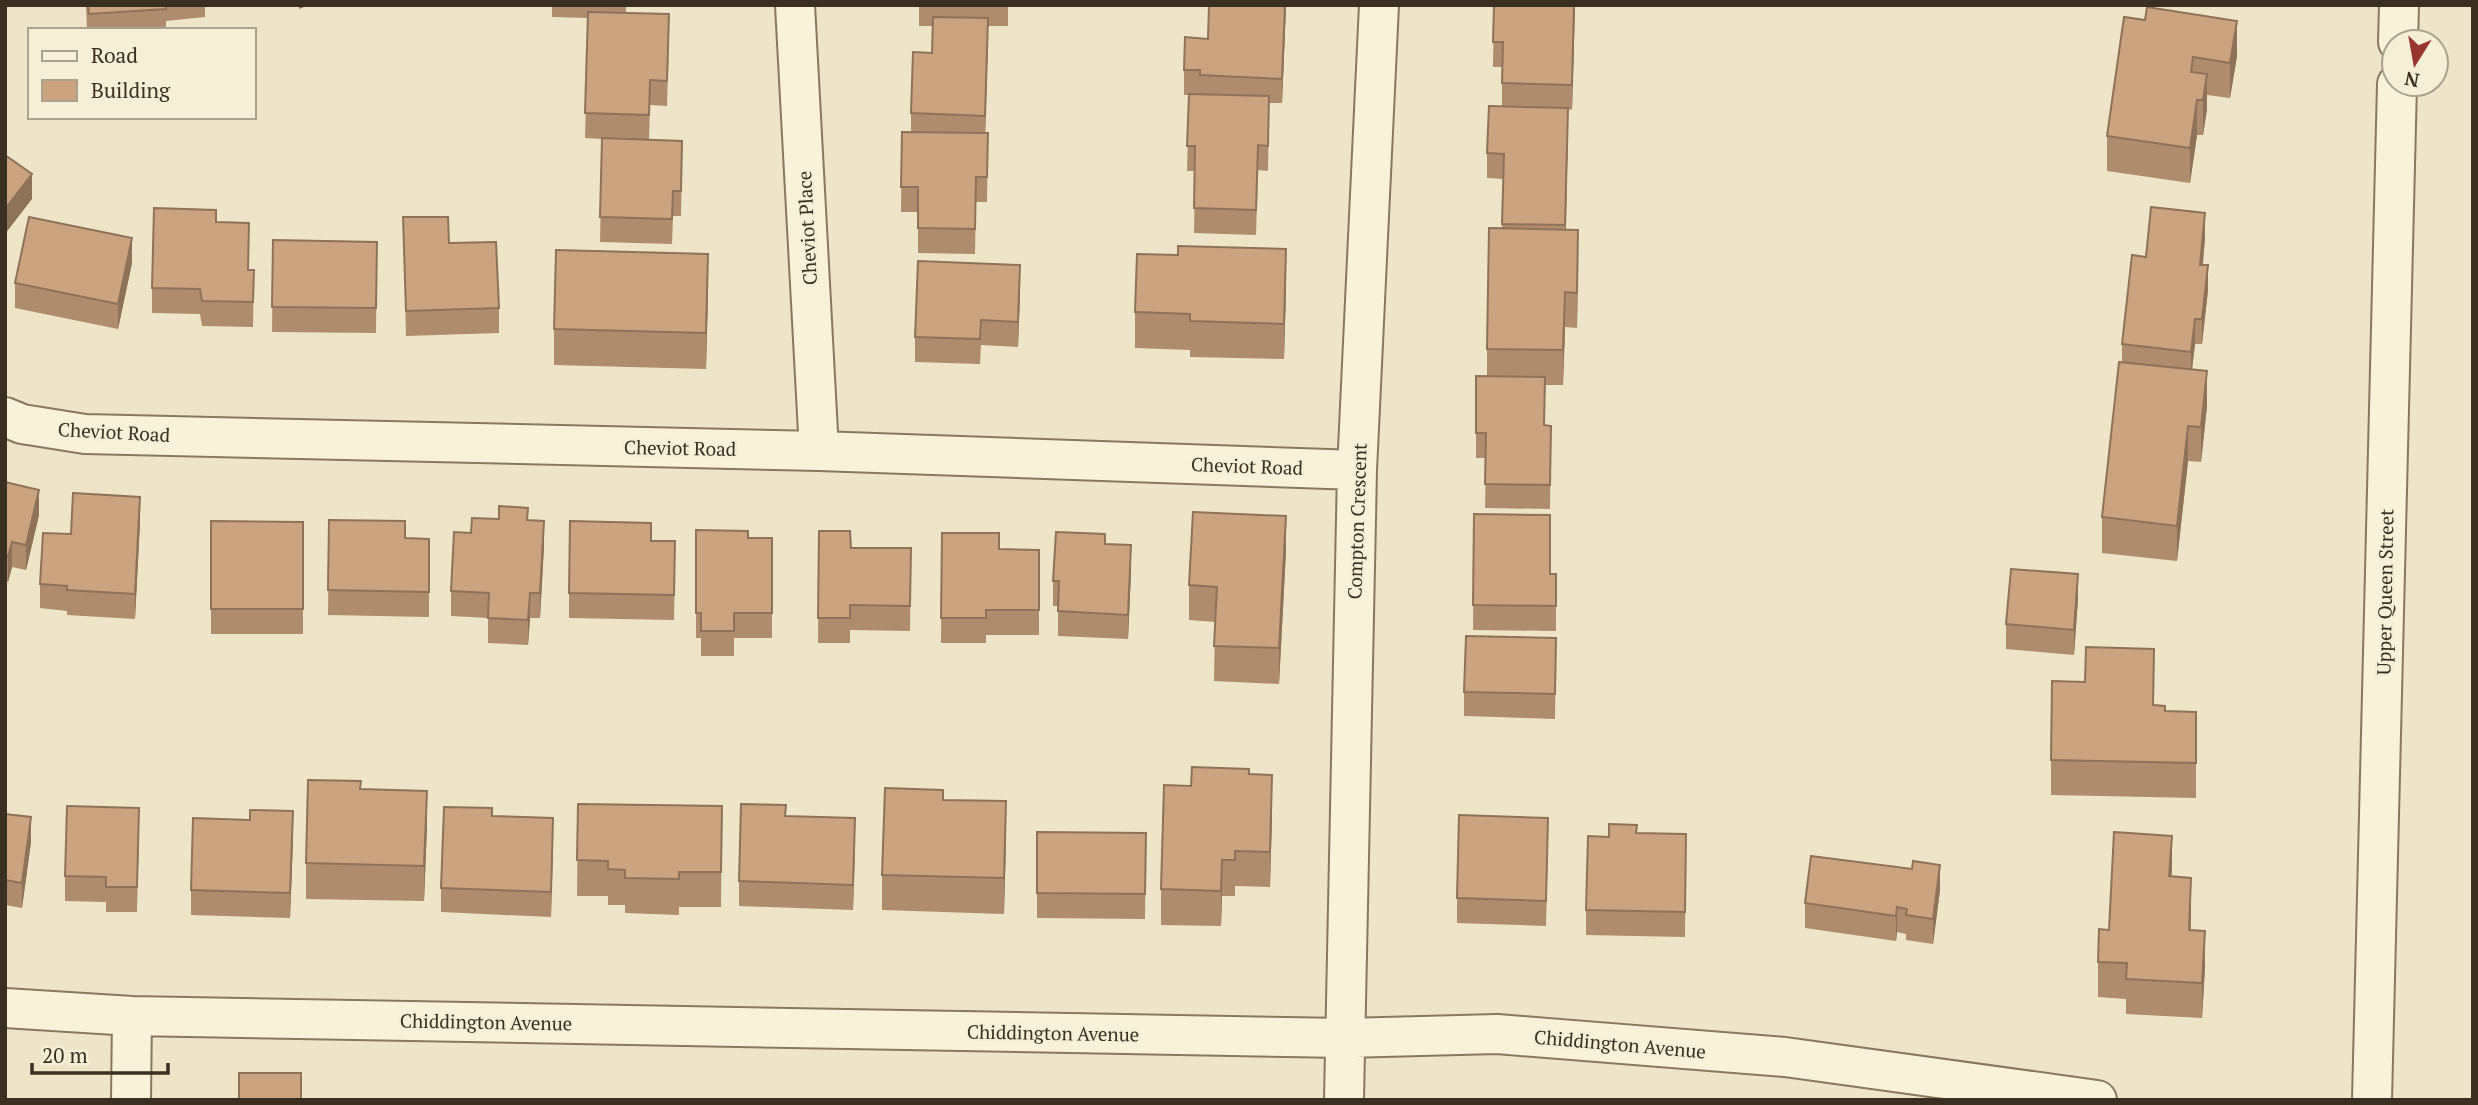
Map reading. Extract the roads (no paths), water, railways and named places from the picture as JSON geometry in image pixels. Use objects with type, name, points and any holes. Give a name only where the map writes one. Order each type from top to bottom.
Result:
[{"type":"street","name":"Cheviot Place","points":[[795,5],[818,451]]},
{"type":"street","name":"Compton Crescent","points":[[1344,1100],[1357,470],[1379,5]]},
{"type":"street","points":[[2398,28],[2399,5]]},
{"type":"street","name":"Upper Queen Street","points":[[2372,1100],[2397,98]]},
{"type":"street","name":"Cheviot Road","points":[[5,417],[22,424],[85,434],[818,451],[1357,470]]},
{"type":"street","name":"Chiddington Avenue","points":[[5,1008],[132,1016],[1345,1038],[1497,1034],[1785,1057],[2097,1100]]},
{"type":"street","points":[[131,1100],[132,1016]]}]
